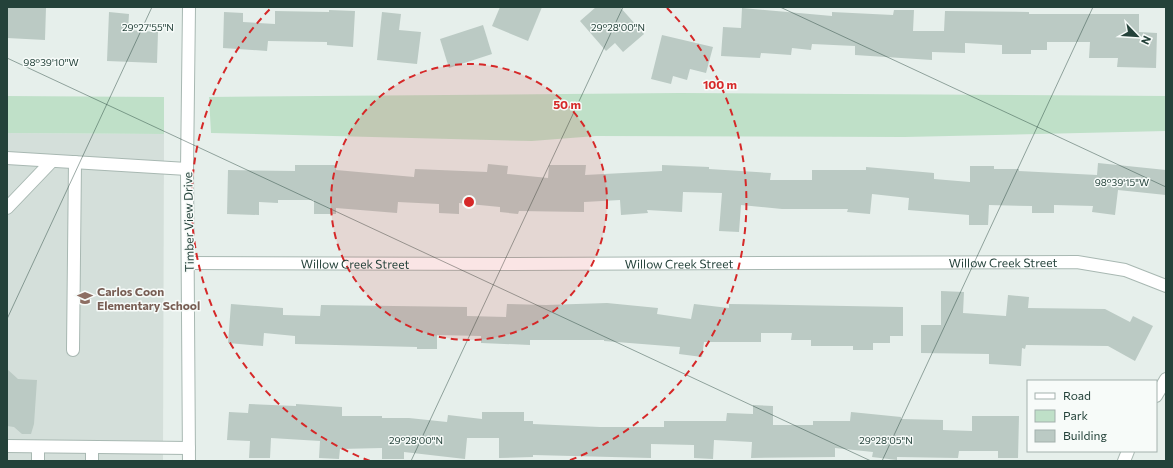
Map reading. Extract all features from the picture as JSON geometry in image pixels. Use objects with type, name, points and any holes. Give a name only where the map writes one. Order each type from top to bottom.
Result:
[{"type":"street","name":"Timber View Drive","points":[[189,461],[189,263],[187,169],[190,7]]},
{"type":"street","points":[[7,158],[187,169]]},
{"type":"street","points":[[7,208],[52,161]]},
{"type":"street","points":[[73,350],[75,162]]},
{"type":"street","name":"Willow Creek Street","points":[[189,263],[529,264],[1077,262],[1125,270],[1166,286]]},
{"type":"street","points":[[1157,394],[1166,379]]},
{"type":"street","points":[[7,446],[189,448]]},
{"type":"street","points":[[38,446],[38,461]]},
{"type":"street","points":[[92,447],[92,461]]},
{"type":"shaded area","name":"Carlos Coon Elementary School","points":[[7,133],[164,134],[163,461],[7,461]]},
{"type":"green space","points":[[680,93],[1166,96],[1166,131],[904,137],[596,136],[532,141],[211,133],[209,97]]},
{"type":"green space","points":[[7,96],[164,97],[164,134],[7,133]]},
{"type":"building","points":[[7,7],[46,7],[45,40],[7,38]]},
{"type":"building","points":[[500,7],[542,7],[528,41],[492,26]]},
{"type":"building","points":[[596,7],[620,7],[644,34],[623,52],[615,43],[606,51],[580,21]]},
{"type":"building","points":[[742,8],[832,16],[832,12],[893,15],[894,10],[914,10],[913,31],[944,31],[945,11],[1029,12],[1029,14],[1139,14],[1139,32],[1157,33],[1156,68],[1117,67],[1118,58],[1089,58],[1090,42],[1047,42],[1047,50],[1031,50],[1031,54],[1002,54],[1002,45],[965,43],[965,53],[932,52],[932,60],[855,55],[855,46],[812,44],[811,50],[792,48],[791,55],[761,53],[760,58],[721,56],[723,27],[741,28]]},
{"type":"building","points":[[329,10],[355,11],[353,47],[327,45],[327,42],[268,41],[267,51],[223,48],[224,12],[243,13],[243,22],[275,24],[275,11],[329,12]]},
{"type":"building","points":[[109,12],[129,14],[128,30],[158,32],[157,63],[107,61]]},
{"type":"building","points":[[382,12],[401,14],[399,30],[421,32],[417,64],[377,60]]},
{"type":"building","points":[[483,25],[492,54],[449,68],[440,39]]},
{"type":"building","points":[[662,35],[713,47],[706,73],[690,69],[687,80],[673,76],[671,84],[651,79]]},
{"type":"building","points":[[1098,163],[1166,170],[1166,195],[1118,190],[1115,215],[1092,212],[1093,206],[1054,205],[1054,213],[1032,213],[1032,206],[989,205],[988,225],[969,225],[969,215],[908,210],[909,198],[872,194],[870,214],[847,212],[848,209],[782,209],[741,205],[739,232],[719,231],[722,193],[683,192],[682,212],[647,210],[648,213],[621,215],[620,200],[584,202],[584,212],[519,211],[518,214],[500,212],[500,207],[459,203],[459,214],[439,213],[439,204],[398,202],[397,213],[336,208],[336,214],[314,214],[314,200],[278,200],[278,203],[259,202],[259,215],[227,214],[228,170],[295,171],[295,165],[336,165],[336,170],[414,177],[415,169],[487,172],[488,164],[508,166],[507,174],[548,178],[549,165],[586,165],[585,175],[662,171],[662,165],[709,167],[709,169],[771,173],[770,180],[812,180],[812,170],[866,170],[866,167],[934,173],[934,179],[970,182],[970,166],[994,166],[994,169],[1019,169],[1019,171],[1097,175]]},
{"type":"building","points":[[941,291],[964,292],[963,313],[1006,316],[1008,295],[1029,297],[1028,308],[1105,309],[1130,322],[1133,316],[1153,326],[1135,361],[1108,346],[1026,345],[1025,349],[1022,348],[1021,366],[989,364],[989,354],[921,353],[921,325],[941,325]]},
{"type":"building","points":[[607,303],[658,308],[657,314],[691,319],[694,304],[729,308],[729,304],[903,307],[903,336],[890,336],[890,343],[873,343],[873,350],[853,350],[853,346],[811,346],[811,340],[791,340],[792,333],[761,333],[761,342],[704,342],[702,357],[679,354],[680,347],[604,340],[530,340],[530,345],[481,343],[481,336],[437,335],[437,349],[417,349],[417,347],[295,344],[295,336],[264,333],[263,346],[228,343],[231,304],[283,308],[283,315],[320,316],[321,305],[467,307],[467,316],[506,317],[507,304],[546,305]]},
{"type":"building","points":[[7,369],[18,379],[37,380],[34,424],[31,434],[22,434],[14,427],[7,426]]},
{"type":"building","points":[[249,404],[296,406],[296,404],[342,407],[342,416],[382,416],[382,418],[409,418],[447,422],[448,415],[482,419],[482,412],[524,412],[524,421],[533,421],[533,424],[600,427],[664,427],[664,421],[726,421],[727,413],[753,414],[753,405],[773,406],[773,425],[813,425],[813,421],[850,421],[851,412],[901,417],[901,419],[943,420],[943,430],[972,431],[972,416],[1019,416],[1018,458],[998,458],[998,451],[959,451],[958,458],[897,457],[897,460],[872,457],[873,452],[835,448],[835,457],[751,458],[752,442],[714,440],[713,459],[694,458],[694,445],[651,444],[651,458],[533,455],[533,457],[499,458],[499,438],[467,438],[465,459],[404,452],[404,459],[382,459],[382,448],[340,449],[339,459],[319,458],[320,441],[271,438],[270,458],[249,458],[250,441],[227,440],[229,412],[248,413]]},
{"type":"place","name":"Carlos Coon Elementary School","points":[[85,298]]}]
